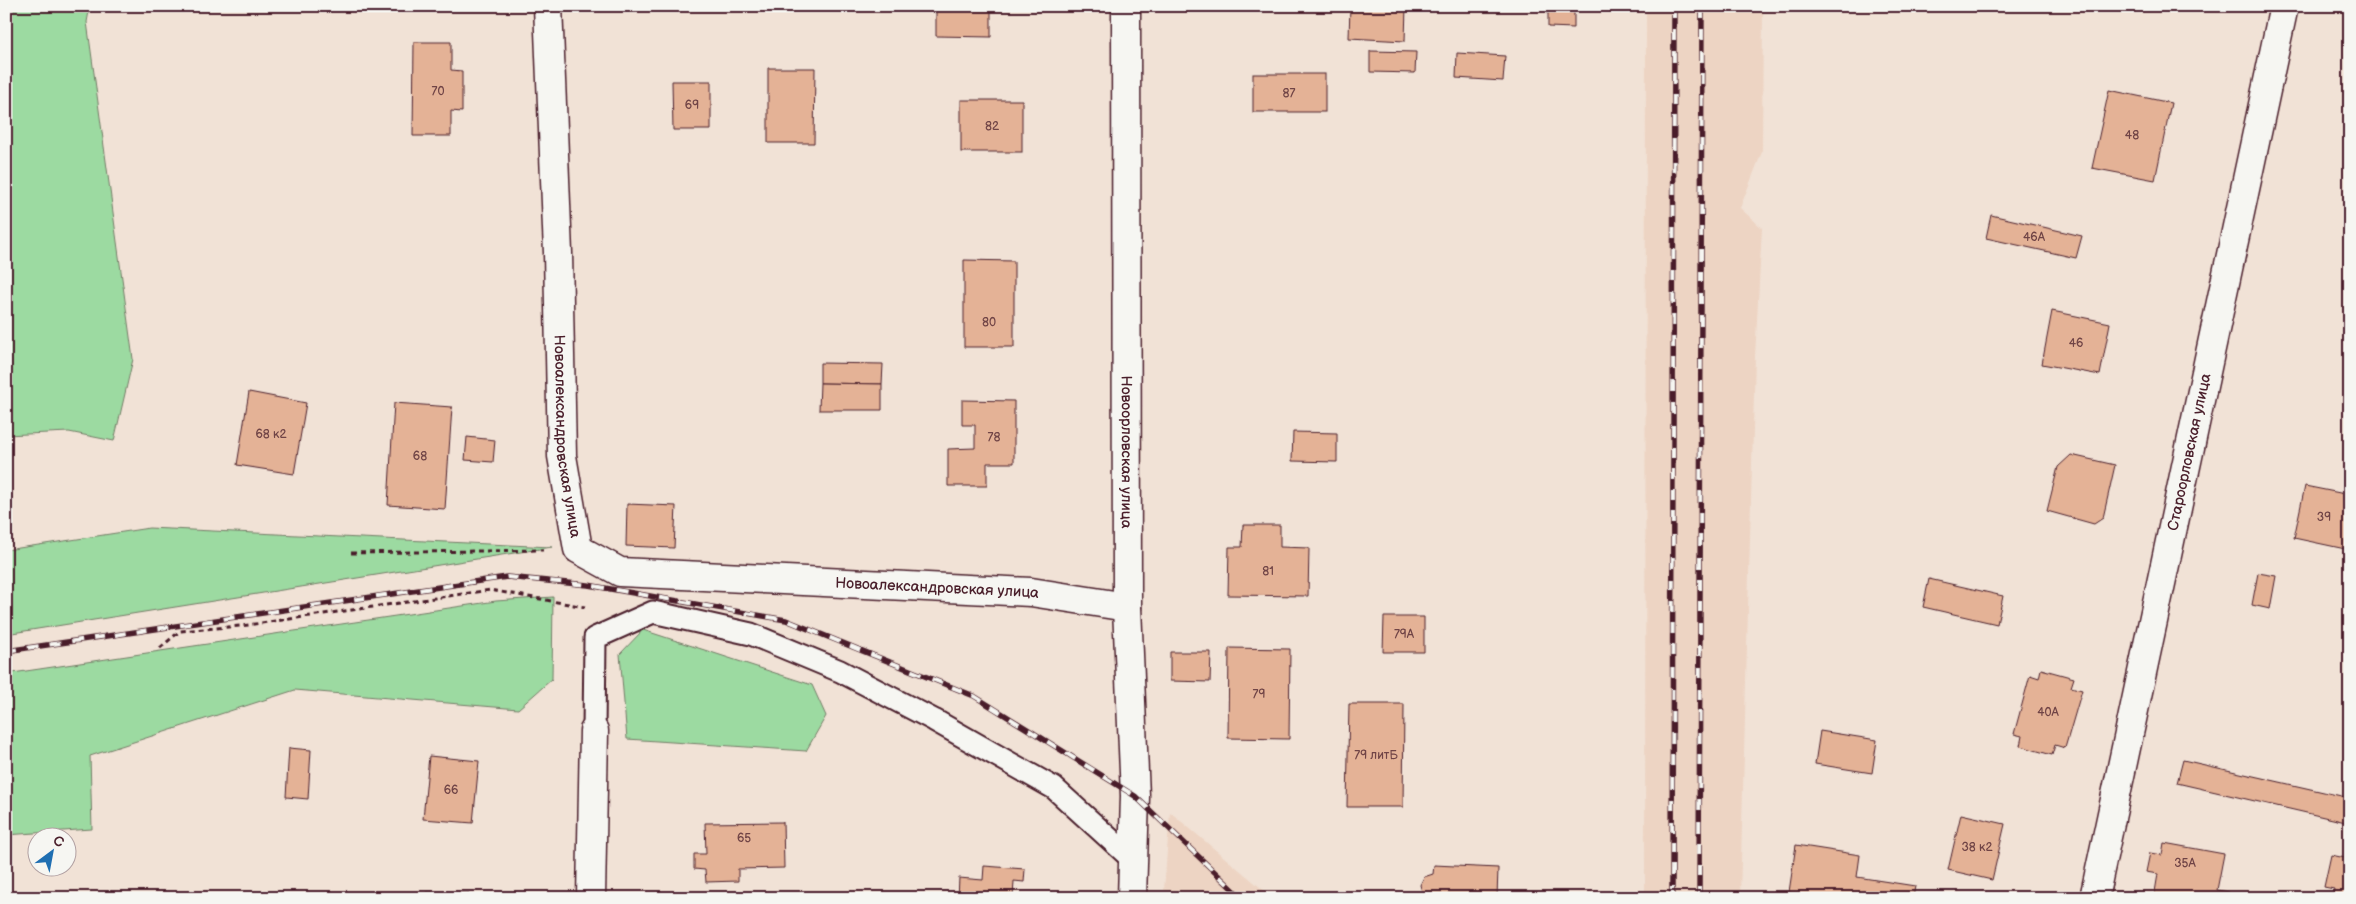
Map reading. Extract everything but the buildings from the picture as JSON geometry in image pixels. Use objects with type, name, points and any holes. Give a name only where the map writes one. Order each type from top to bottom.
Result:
[{"type":"street","name":"Новоалександровская улица","points":[[548,6],[558,252],[562,456],[578,549],[620,572],[1032,592],[1127,606]]},
{"type":"street","name":"Новоорловская улица","points":[[1126,6],[1127,606],[1135,796],[1132,898]]},
{"type":"street","name":"Староорловская улица","points":[[2094,898],[2284,6]]},
{"type":"street","points":[[591,898],[594,731]]},
{"type":"lane","points":[[594,731],[594,638],[653,612],[751,634],[840,671],[934,720],[1054,788],[1133,860]]},
{"type":"path","points":[[352,553],[578,549]]},
{"type":"path","points":[[160,648],[180,632],[241,626],[490,590],[590,608]]},
{"type":"shaded area","points":[[1646,6],[1763,6],[1762,152],[1740,208],[1762,228],[1755,357],[1740,898],[1645,898]]},
{"type":"shaded area","points":[[1170,812],[1273,898],[1185,898],[1164,890]]},
{"type":"green space","points":[[6,6],[90,6],[87,22],[133,359],[114,441],[69,432],[6,435]]},
{"type":"green space","points":[[149,528],[552,547],[6,634],[6,550]]},
{"type":"green space","points":[[553,597],[552,679],[518,709],[295,690],[90,756],[92,829],[78,830],[78,826],[28,826],[28,833],[6,835],[6,674],[496,601]]},
{"type":"green space","points":[[643,630],[812,685],[826,716],[806,751],[627,739],[620,654]]},
{"type":"railway","points":[[1672,898],[1674,6]]},
{"type":"railway","points":[[1699,898],[1702,6]]},
{"type":"railway","points":[[6,651],[507,577],[588,585],[786,620],[974,696],[1135,796],[1242,898]]}]
